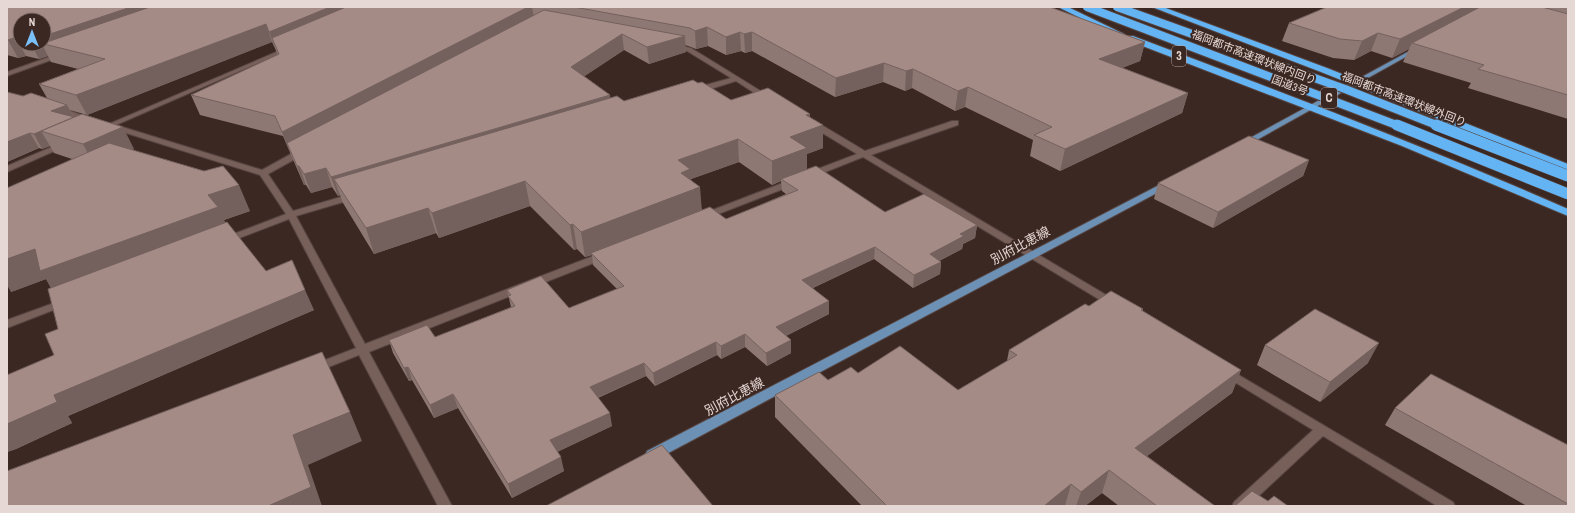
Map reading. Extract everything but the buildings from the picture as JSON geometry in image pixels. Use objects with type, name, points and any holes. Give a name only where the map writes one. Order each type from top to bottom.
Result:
[{"type":"highway","points":[[1062,7],[1120,34]]},
{"type":"highway","name":"福岡都市高速環状線内回り","points":[[1087,7],[1450,145],[1568,194]]},
{"type":"highway","name":"福岡都市高速環状線外回り","points":[[1117,7],[1345,89],[1568,176]]},
{"type":"highway","name":"国道3号","points":[[1156,7],[1354,83],[1568,168]]},
{"type":"highway","name":"国道3号","points":[[1052,10],[1313,107],[1450,162],[1568,213]]},
{"type":"main road","points":[[1235,148],[1422,47]]},
{"type":"main road","name":"別府比恵線","points":[[639,462],[1032,254],[1172,182]]},
{"type":"street","points":[[105,127],[298,44]]},
{"type":"street","points":[[666,45],[689,49],[776,102]]},
{"type":"street","points":[[7,74],[73,51]]},
{"type":"street","points":[[691,92],[736,79]]},
{"type":"street","points":[[51,108],[105,127],[263,173],[291,216],[445,506]]},
{"type":"street","points":[[804,118],[1127,312]]},
{"type":"street","points":[[694,221],[864,154],[955,123]]},
{"type":"street","points":[[7,169],[72,141]]},
{"type":"street","points":[[263,173],[312,147]]},
{"type":"street","points":[[216,244],[291,216],[366,192]]},
{"type":"street","points":[[310,371],[613,252]]},
{"type":"street","points":[[7,324],[74,298]]},
{"type":"street","points":[[1214,365],[1448,506]]},
{"type":"street","points":[[1239,506],[1322,430]]}]
